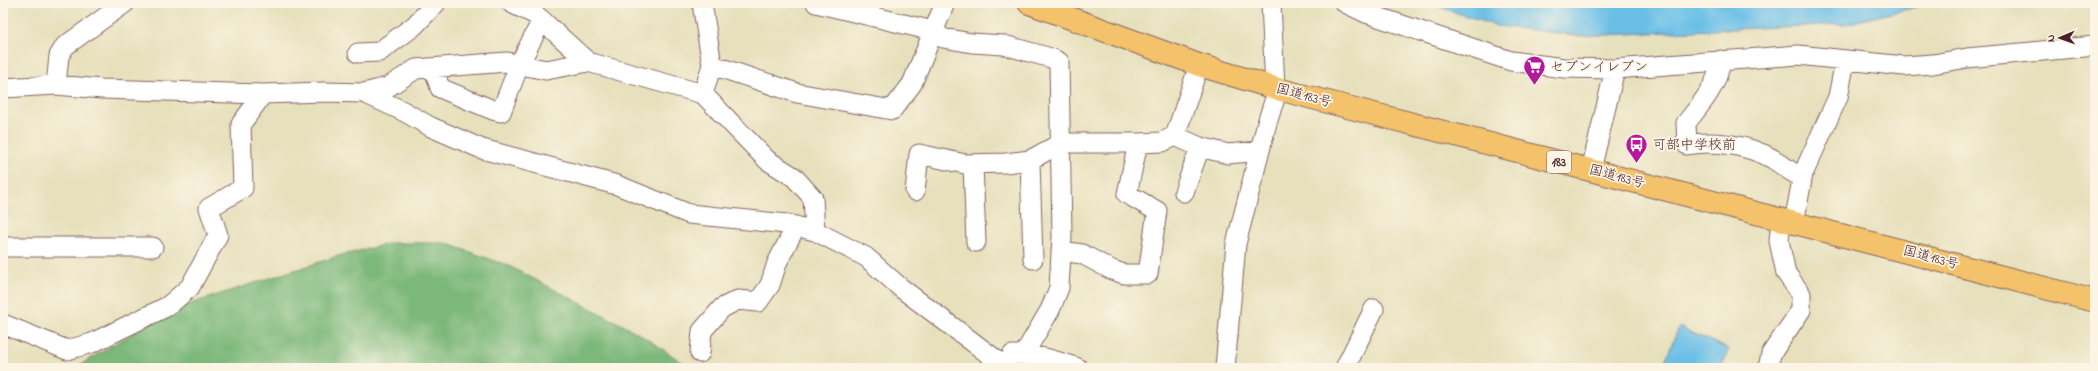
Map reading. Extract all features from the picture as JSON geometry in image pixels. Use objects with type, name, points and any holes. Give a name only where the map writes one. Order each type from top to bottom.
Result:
[{"type":"highway","name":"国道183号","points":[[1029,3],[1199,65],[1277,89],[2095,301]]},
{"type":"street","points":[[56,85],[59,56],[65,46],[125,3]]},
{"type":"street","points":[[358,53],[380,52],[414,26],[436,3]]},
{"type":"street","points":[[510,3],[540,12],[588,62]]},
{"type":"street","points":[[702,3],[712,65],[703,94]]},
{"type":"street","points":[[816,3],[933,31],[943,38],[1019,48],[1059,62],[1061,143],[1061,251],[1059,288],[1050,310],[1024,354]]},
{"type":"street","points":[[712,65],[797,93],[892,110],[912,84],[945,3]]},
{"type":"street","points":[[1225,368],[1236,244],[1277,89],[1271,3]]},
{"type":"street","points":[[1345,3],[1366,13],[1512,61],[1564,68],[1615,68],[1798,55],[1904,66],[1933,64],[1967,58],[2095,46]]},
{"type":"street","points":[[434,69],[440,88],[501,112],[540,12]]},
{"type":"street","points":[[1721,60],[1719,72],[1707,97],[1686,123],[1687,145],[1703,142],[1737,145],[1773,159],[1802,177]]},
{"type":"street","points":[[1768,368],[1771,354],[1801,310],[1801,294],[1786,273],[1779,241],[1802,177],[1838,98],[1845,61]]},
{"type":"street","points":[[3,88],[56,85],[102,89],[263,94],[324,92],[364,93],[388,87],[416,69],[434,69],[507,62],[546,70],[588,62],[703,94],[767,160],[794,178],[813,198],[815,232]]},
{"type":"street","points":[[915,191],[919,154],[973,164],[1030,160],[1061,143],[1162,142],[1175,136],[1199,65]]},
{"type":"street","points":[[1592,170],[1615,68]]},
{"type":"street","points":[[364,93],[431,127],[482,149],[617,185],[688,214],[796,226],[815,232],[866,257],[907,292],[1001,363],[1024,354],[1052,360],[1078,368]]},
{"type":"street","points":[[3,324],[67,350],[92,343],[168,306],[190,287],[218,235],[209,208],[243,188],[242,124],[263,94]]},
{"type":"street","points":[[1175,136],[1200,147],[1228,154],[1260,151]]},
{"type":"street","points":[[1061,251],[1082,254],[1112,270],[1124,274],[1148,274],[1157,211],[1127,194],[1138,143]]},
{"type":"street","points":[[1184,192],[1200,147]]},
{"type":"street","points":[[1030,160],[1033,259]]},
{"type":"street","points":[[973,164],[976,242]]},
{"type":"street","points":[[700,354],[702,331],[722,308],[738,300],[758,302],[770,285],[777,262],[796,226]]},
{"type":"street","points":[[3,247],[153,247]]},
{"type":"street","points":[[1345,368],[1374,309]]},
{"type":"green space","points":[[392,243],[445,243],[507,265],[638,333],[691,368],[75,368],[171,310],[338,256]]},
{"type":"water","points":[[1427,3],[1933,3],[1845,24],[1582,36],[1497,26]]},
{"type":"water","points":[[1679,327],[1729,349],[1721,368],[1681,368],[1665,361]]},
{"type":"place","name":"セブンイレブン","points":[[1534,86]]},
{"type":"place","name":"可部中学校前","points":[[1636,164]]}]
